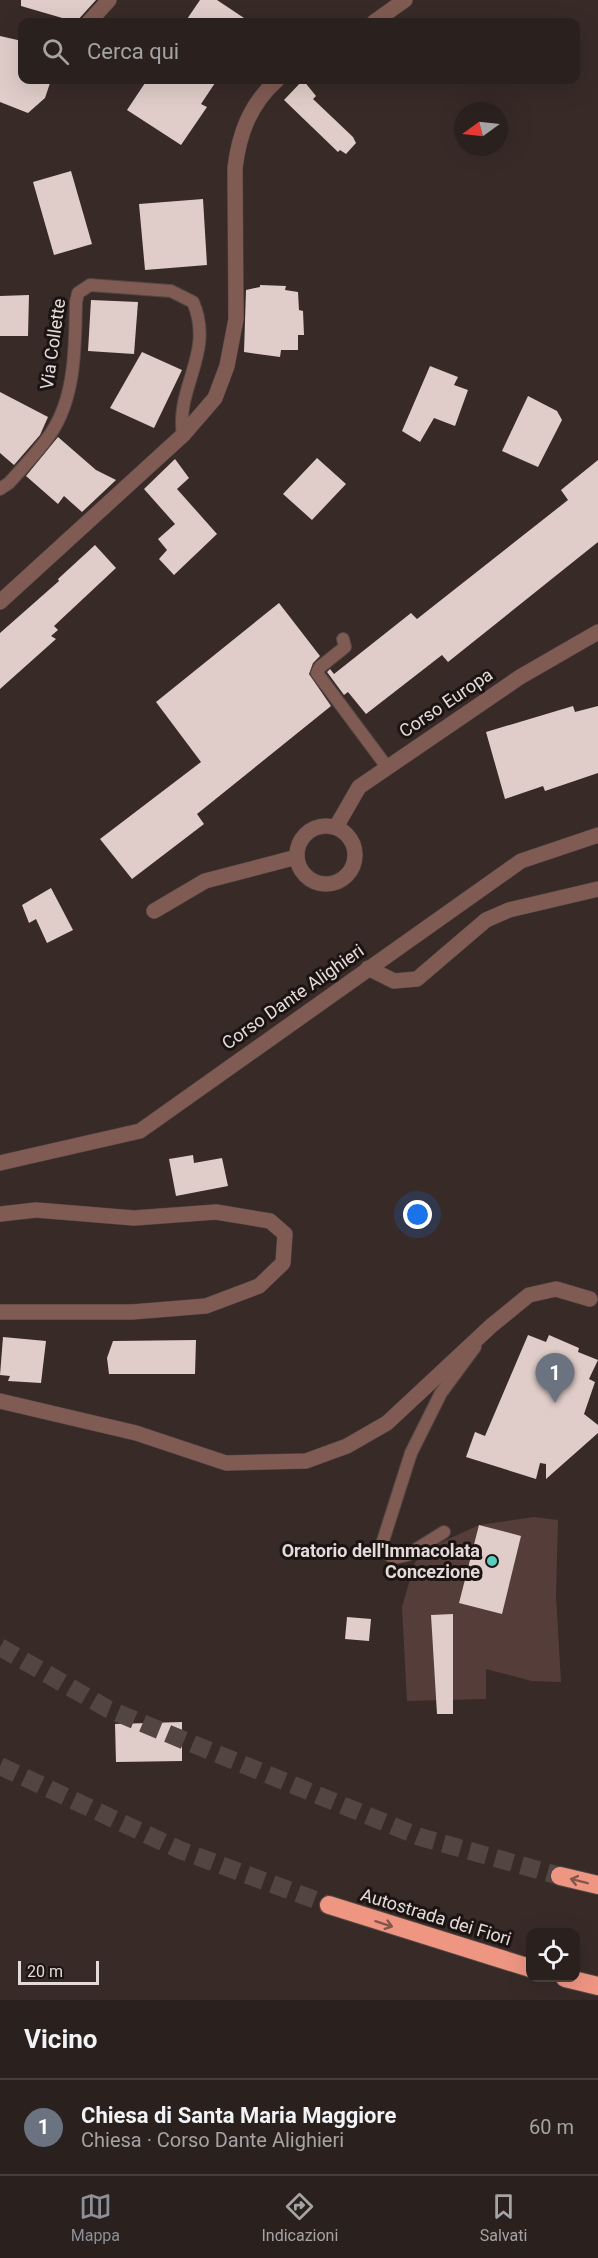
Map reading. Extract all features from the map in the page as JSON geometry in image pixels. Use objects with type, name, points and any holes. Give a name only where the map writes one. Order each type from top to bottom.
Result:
[{"type":"highway","points":[[560,1876],[598,1885]]},
{"type":"highway","name":"Autostrada dei Fiori","points":[[328,1905],[526,1966]]},
{"type":"highway","points":[[580,1981],[598,1986]]},
{"type":"street","points":[[93,18],[109,0]]},
{"type":"street","points":[[380,18],[405,0]]},
{"type":"street","points":[[0,602],[183,435],[215,398],[227,366],[236,320],[234,179],[237,147],[254,106],[273,84]]},
{"type":"street","name":"Corso Europa","points":[[336,828],[359,787],[387,766],[520,677],[598,632]]},
{"type":"street","points":[[327,826],[336,828],[351,840],[356,859],[347,876],[330,885],[311,881],[304,874],[297,857],[302,838],[309,831],[327,826]]},
{"type":"street","name":"Corso Dante Alighieri","points":[[0,1163],[140,1131],[521,861],[598,835]]},
{"type":"street","points":[[154,911],[205,881],[297,857]]},
{"type":"street","points":[[368,968],[394,981],[417,979],[486,920],[509,910],[598,889]]},
{"type":"street","points":[[0,1214],[36,1210],[135,1218],[216,1212],[270,1221],[285,1234],[283,1263],[260,1286],[206,1306],[132,1312],[0,1312]]},
{"type":"street","points":[[0,1401],[135,1432],[226,1462],[306,1461],[346,1446],[387,1423],[491,1326],[529,1295],[556,1288],[590,1299]]},
{"type":"lane","name":"Via Collette","points":[[0,489],[9,483],[51,433],[62,412],[74,358],[76,302],[78,294],[90,285],[171,291],[193,302],[198,314],[200,334],[197,362],[180,418],[183,435]]},
{"type":"lane","points":[[343,639],[345,647],[320,667],[317,673],[387,766]]},
{"type":"lane","points":[[444,1532],[407,1556],[394,1558],[386,1553],[382,1544],[411,1453],[441,1393],[491,1326]]},
{"type":"shaded area","points":[[534,1517],[558,1520],[556,1595],[561,1682],[532,1681],[486,1669],[486,1699],[407,1701],[402,1607],[415,1562],[440,1543],[479,1525]]},
{"type":"building","points":[[21,0],[96,0],[80,18],[62,18],[21,6]]},
{"type":"building","points":[[200,0],[217,0],[244,18],[188,18]]},
{"type":"building","points":[[0,36],[18,40],[18,84],[50,84],[45,98],[28,113],[0,102]]},
{"type":"building","points":[[144,84],[214,84],[201,104],[207,107],[181,145],[127,110]]},
{"type":"building","points":[[299,84],[306,84],[316,96],[313,99],[353,137],[356,143],[346,154],[340,150],[338,152],[284,100]]},
{"type":"building","points":[[71,171],[92,244],[54,255],[33,182]]},
{"type":"building","points":[[203,199],[207,265],[145,270],[139,204]]},
{"type":"building","points":[[260,285],[286,286],[285,290],[298,292],[299,310],[303,311],[304,335],[298,335],[298,350],[281,350],[280,357],[244,352],[246,290],[260,287]]},
{"type":"building","points":[[29,295],[28,336],[0,336],[0,296]]},
{"type":"building","points":[[91,300],[138,302],[134,354],[88,351]]},
{"type":"building","points":[[142,352],[182,370],[154,428],[110,408]]},
{"type":"building","points":[[430,366],[458,377],[454,385],[468,390],[455,426],[434,418],[420,442],[402,431]]},
{"type":"building","points":[[0,392],[48,417],[40,435],[14,465],[0,453]]},
{"type":"building","points":[[528,396],[557,411],[562,420],[538,467],[502,451]]},
{"type":"building","points":[[58,437],[96,470],[116,480],[82,512],[64,496],[58,504],[26,476]]},
{"type":"building","points":[[317,458],[346,484],[312,520],[283,494]]},
{"type":"building","points":[[175,459],[189,478],[177,489],[217,534],[174,575],[159,559],[167,550],[158,539],[175,524],[144,489]]},
{"type":"building","points":[[598,460],[598,542],[448,662],[442,655],[366,714],[348,692],[344,695],[327,672],[330,669],[334,674],[411,613],[417,619],[568,500],[561,490]]},
{"type":"building","points":[[95,545],[116,568],[54,626],[58,630],[51,636],[56,639],[0,689],[0,633],[59,581],[58,579]]},
{"type":"building","points":[[279,603],[320,656],[313,663],[309,674],[331,706],[197,814],[204,824],[132,879],[100,839],[201,762],[156,702]]},
{"type":"building","points":[[573,706],[575,712],[598,706],[598,773],[545,791],[543,786],[505,799],[486,732]]},
{"type":"building","points":[[51,888],[73,930],[47,943],[36,919],[29,923],[22,905]]},
{"type":"building","points":[[193,1155],[194,1163],[222,1158],[228,1186],[176,1196],[169,1159]]},
{"type":"building","points":[[528,1335],[546,1342],[549,1335],[579,1348],[578,1352],[598,1360],[589,1379],[595,1382],[584,1414],[598,1425],[598,1433],[546,1479],[546,1464],[540,1463],[536,1479],[466,1457],[475,1432],[485,1436]]},
{"type":"building","points":[[3,1337],[46,1341],[41,1383],[8,1381],[10,1376],[0,1375]]},
{"type":"building","points":[[196,1340],[195,1374],[109,1374],[107,1358],[113,1341]]},
{"type":"building","name":"Oratorio dell'Immacolata Concezione","points":[[479,1525],[521,1536],[502,1614],[459,1603]]},
{"type":"building","points":[[453,1614],[453,1714],[437,1714],[431,1615]]},
{"type":"building","points":[[347,1617],[371,1619],[369,1641],[345,1639]]},
{"type":"building","points":[[182,1722],[182,1761],[116,1762],[115,1724]]},
{"type":"tunnel","points":[[0,1647],[108,1709],[420,1837],[560,1876]]},
{"type":"tunnel","points":[[0,1766],[180,1850],[329,1905]]},
{"type":"place","name":"Chiesa di Santa Maria Maggiore","points":[[555,1403]]},
{"type":"place","name":"Oratorio dell'Immacolata Concezione","points":[[492,1561]]}]
